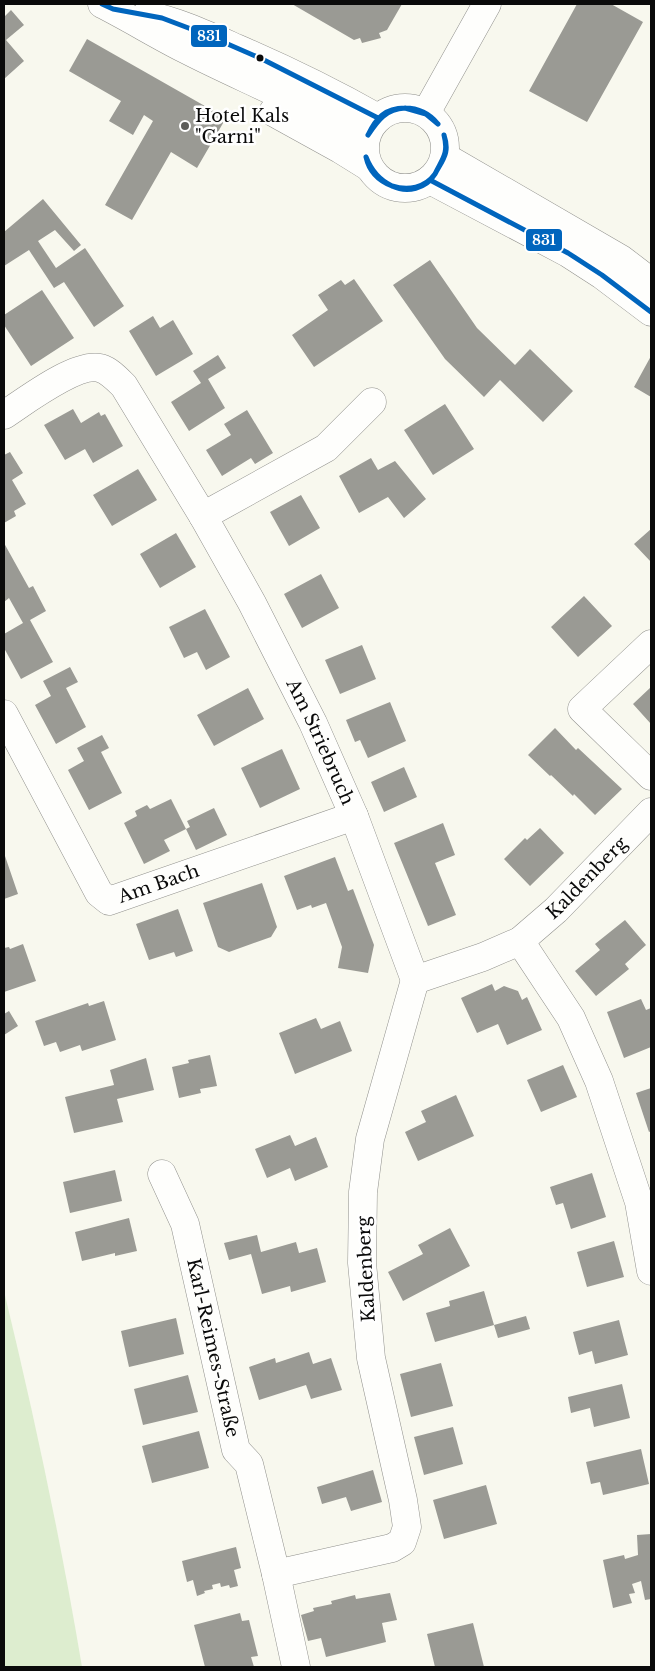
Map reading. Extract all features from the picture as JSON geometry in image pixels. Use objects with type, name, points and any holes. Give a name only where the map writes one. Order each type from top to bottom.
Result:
[{"type":"street","points":[[426,113],[487,4]]},
{"type":"street","points":[[107,6],[162,18],[208,35],[262,59],[378,118]]},
{"type":"street","points":[[107,6],[200,57],[337,124],[367,155],[376,177],[385,184],[396,188],[408,189],[420,186],[430,180],[445,157],[446,144],[443,132],[436,121],[426,113],[410,107],[393,109],[378,118],[367,155]]},
{"type":"street","points":[[445,157],[621,259],[651,282]]},
{"type":"street","points":[[430,180],[568,253],[602,275],[651,312]]},
{"type":"street","name":"Am Striebruch","points":[[4,415],[61,378],[87,368],[99,368],[112,374],[124,386],[203,516],[252,603],[313,723],[354,816],[415,980]]},
{"type":"street","points":[[203,516],[326,448],[372,402]]},
{"type":"street","points":[[651,644],[582,709],[651,776]]},
{"type":"street","name":"Am Bach","points":[[4,714],[99,893],[109,901],[354,816]]},
{"type":"street","name":"Kaldenberg","points":[[276,1574],[392,1548],[402,1542],[407,1527],[403,1500],[371,1358],[362,1263],[363,1192],[370,1139],[415,980],[483,957],[520,941],[556,910],[651,812]]},
{"type":"street","points":[[520,941],[571,1018],[599,1081],[639,1202],[651,1271]]},
{"type":"street","name":"Karl-Reimes-Straße","points":[[162,1174],[185,1224],[236,1450],[249,1464],[296,1667]]},
{"type":"green space","points":[[4,1291],[46,1478],[82,1667],[4,1667]]},
{"type":"building","points":[[292,4],[402,4],[387,30],[379,33],[381,38],[362,43],[360,38],[354,40]]},
{"type":"building","points":[[577,4],[611,4],[643,22],[587,122],[529,91]]},
{"type":"building","points":[[11,10],[24,25],[6,40],[24,61],[4,79],[4,17]]},
{"type":"building","points":[[87,39],[226,118],[197,168],[171,152],[132,220],[105,205],[153,121],[144,115],[133,135],[109,121],[121,101],[69,71]]},
{"type":"building","points":[[43,199],[81,245],[74,251],[55,230],[38,241],[56,268],[85,248],[124,306],[94,327],[64,282],[54,288],[29,250],[4,266],[4,232]]},
{"type":"building","points":[[430,260],[477,328],[515,365],[530,349],[573,391],[543,422],[500,380],[484,397],[445,359],[393,285]]},
{"type":"building","points":[[354,279],[383,321],[314,367],[292,335],[328,310],[318,295],[341,280],[345,285]]},
{"type":"building","points":[[42,290],[74,338],[31,366],[4,325],[4,315]]},
{"type":"building","points":[[153,316],[160,328],[173,320],[193,354],[156,376],[129,331]]},
{"type":"building","points":[[218,355],[226,368],[208,379],[225,408],[189,431],[171,402],[201,383],[193,371]]},
{"type":"building","points":[[651,356],[651,397],[634,387]]},
{"type":"building","points":[[445,404],[474,449],[433,475],[404,430]]},
{"type":"building","points":[[73,409],[81,423],[99,412],[101,416],[105,414],[123,446],[93,463],[85,449],[65,460],[44,425]]},
{"type":"building","points":[[247,410],[273,453],[255,464],[251,458],[222,476],[206,450],[231,435],[224,424]]},
{"type":"building","points":[[10,452],[23,473],[12,480],[26,504],[14,511],[16,516],[4,523],[4,455]]},
{"type":"building","points":[[371,458],[378,470],[395,461],[426,499],[404,518],[388,497],[359,513],[339,476]]},
{"type":"building","points":[[138,469],[157,500],[112,526],[93,495]]},
{"type":"building","points":[[301,495],[320,528],[289,546],[270,512]]},
{"type":"building","points":[[651,529],[651,562],[634,544]]},
{"type":"building","points":[[176,533],[196,567],[160,588],[140,554]]},
{"type":"building","points":[[4,543],[29,588],[33,586],[46,611],[30,620],[53,662],[21,679],[4,648],[4,634],[23,623],[9,598],[4,602]]},
{"type":"building","points":[[321,574],[339,608],[302,628],[284,594]]},
{"type":"building","points":[[584,596],[612,626],[578,657],[551,627]]},
{"type":"building","points":[[205,609],[230,657],[206,670],[197,652],[184,658],[169,627]]},
{"type":"building","points":[[362,645],[376,679],[340,694],[325,660]]},
{"type":"building","points":[[70,667],[78,682],[66,688],[86,727],[56,744],[35,705],[51,696],[43,681]]},
{"type":"building","points":[[651,687],[651,724],[633,704]]},
{"type":"building","points":[[248,688],[264,719],[214,746],[197,715]]},
{"type":"building","points":[[390,702],[406,741],[368,758],[360,740],[355,742],[346,720]]},
{"type":"building","points":[[555,728],[576,750],[578,748],[622,789],[595,815],[574,794],[573,796],[528,755]]},
{"type":"building","points":[[102,735],[109,748],[101,752],[122,793],[89,810],[68,770],[84,761],[77,748]]},
{"type":"building","points":[[282,749],[300,789],[260,808],[241,768]]},
{"type":"building","points":[[404,767],[417,797],[384,812],[371,782]]},
{"type":"building","points":[[171,799],[186,829],[164,840],[170,851],[144,864],[124,823],[137,816],[135,811],[147,805],[150,809]]},
{"type":"building","points":[[214,808],[227,835],[196,850],[186,829],[190,827],[187,821]]},
{"type":"building","points":[[443,823],[455,855],[435,863],[456,915],[428,926],[394,843]]},
{"type":"building","points":[[540,828],[564,853],[530,886],[504,859],[525,838],[527,840]]},
{"type":"building","points":[[4,857],[18,894],[4,899]]},
{"type":"building","points":[[335,857],[348,891],[353,889],[374,945],[368,973],[338,968],[342,947],[326,903],[312,908],[311,905],[297,910],[284,876]]},
{"type":"building","points":[[262,883],[277,927],[271,937],[229,952],[218,947],[203,903]]},
{"type":"building","points":[[178,909],[193,951],[176,957],[174,952],[149,960],[136,924]]},
{"type":"building","points":[[625,920],[646,945],[625,964],[629,969],[596,996],[575,971],[600,950],[595,944]]},
{"type":"building","points":[[23,944],[36,981],[4,992],[4,948],[9,947],[10,949]]},
{"type":"building","points":[[492,984],[495,991],[504,986],[518,991],[522,1000],[527,997],[542,1030],[507,1045],[498,1024],[477,1033],[461,998]]},
{"type":"building","points":[[641,999],[646,1010],[651,1008],[651,1047],[624,1058],[607,1012]]},
{"type":"building","points":[[104,1001],[116,1040],[82,1051],[80,1045],[60,1052],[56,1042],[44,1046],[35,1021],[88,1003],[89,1006]]},
{"type":"building","points":[[9,1011],[18,1026],[4,1035],[4,1014]]},
{"type":"building","points":[[316,1018],[321,1029],[340,1021],[352,1051],[295,1074],[279,1033]]},
{"type":"building","points":[[210,1055],[217,1086],[200,1089],[201,1093],[179,1098],[172,1067],[189,1063],[188,1060]]},
{"type":"building","points":[[146,1058],[154,1090],[117,1099],[123,1122],[74,1133],[65,1097],[114,1085],[110,1070]]},
{"type":"building","points":[[563,1065],[577,1097],[541,1112],[527,1080]]},
{"type":"building","points":[[651,1088],[651,1131],[649,1132],[636,1093]]},
{"type":"building","points":[[456,1095],[474,1136],[418,1161],[405,1132],[426,1122],[421,1111]]},
{"type":"building","points":[[290,1135],[295,1146],[316,1137],[328,1167],[295,1181],[290,1168],[267,1178],[255,1149]]},
{"type":"building","points":[[115,1170],[122,1201],[70,1213],[63,1182]]},
{"type":"building","points":[[592,1173],[606,1217],[571,1229],[563,1203],[556,1205],[550,1187]]},
{"type":"building","points":[[129,1218],[137,1251],[115,1256],[115,1253],[82,1261],[75,1232]]},
{"type":"building","points":[[450,1228],[470,1266],[403,1301],[388,1272],[423,1254],[418,1245]]},
{"type":"building","points":[[257,1235],[261,1252],[296,1242],[299,1253],[317,1248],[326,1282],[291,1292],[290,1286],[262,1294],[251,1254],[229,1260],[224,1243]]},
{"type":"building","points":[[614,1241],[624,1277],[587,1287],[577,1252]]},
{"type":"building","points":[[484,1291],[494,1325],[435,1342],[426,1313],[450,1306],[449,1301]]},
{"type":"building","points":[[526,1316],[530,1329],[498,1338],[494,1325]]},
{"type":"building","points":[[176,1318],[184,1354],[129,1367],[121,1331]]},
{"type":"building","points":[[619,1320],[628,1355],[595,1364],[592,1351],[579,1355],[573,1332]]},
{"type":"building","points":[[309,1352],[313,1364],[331,1358],[342,1390],[311,1399],[306,1385],[259,1400],[249,1367],[275,1358],[276,1363]]},
{"type":"building","points":[[441,1363],[453,1406],[411,1417],[400,1374]]},
{"type":"building","points":[[188,1375],[198,1412],[143,1425],[134,1389]]},
{"type":"building","points":[[622,1384],[630,1418],[594,1427],[590,1408],[571,1413],[568,1397]]},
{"type":"building","points":[[453,1427],[463,1464],[424,1475],[414,1437]]},
{"type":"building","points":[[199,1431],[209,1468],[152,1483],[142,1446]]},
{"type":"building","points":[[641,1449],[649,1484],[603,1495],[600,1482],[591,1484],[586,1462]]},
{"type":"building","points":[[373,1470],[382,1502],[351,1511],[346,1497],[322,1504],[317,1487]]},
{"type":"building","points":[[486,1485],[497,1524],[444,1539],[433,1500]]},
{"type":"building","points":[[651,1534],[651,1599],[645,1600],[641,1581],[632,1584],[635,1593],[629,1594],[632,1603],[613,1608],[603,1560],[624,1555],[625,1559],[638,1555],[637,1535]]},
{"type":"building","points":[[236,1547],[241,1568],[234,1570],[238,1586],[230,1588],[229,1585],[221,1587],[220,1583],[212,1585],[213,1589],[204,1591],[205,1593],[197,1596],[193,1580],[187,1582],[182,1561]]},
{"type":"building","points":[[390,1593],[397,1620],[382,1623],[386,1642],[326,1657],[321,1638],[308,1641],[301,1615],[314,1611],[313,1608],[332,1604],[331,1601],[355,1595],[356,1599]]},
{"type":"building","points":[[240,1613],[242,1621],[249,1620],[258,1656],[251,1657],[254,1667],[205,1667],[194,1625]]},
{"type":"building","points":[[473,1623],[484,1667],[435,1667],[427,1634]]},
{"type":"transit line","name":"831","points":[[102,4],[113,9],[162,18],[207,35],[262,59],[378,118]]},
{"type":"transit line","name":"831","points":[[368,135],[382,115],[398,108],[405,108]]},
{"type":"transit line","name":"831","points":[[368,135],[383,116],[405,108]]},
{"type":"transit line","name":"831","points":[[405,108],[423,112],[438,124]]},
{"type":"transit line","name":"831","points":[[405,108],[426,114],[438,124]]},
{"type":"transit line","name":"831","points":[[435,174],[445,152],[444,135]]},
{"type":"transit line","name":"831","points":[[435,174],[446,151],[444,135]]},
{"type":"transit line","name":"831","points":[[366,157],[376,174],[392,186]]},
{"type":"transit line","name":"831","points":[[366,157],[369,167],[375,175],[392,186]]},
{"type":"transit line","name":"831","points":[[392,186],[416,187],[431,179],[435,174]]},
{"type":"transit line","name":"831","points":[[392,186],[404,189],[416,188],[427,183],[435,174]]},
{"type":"transit line","name":"831","points":[[430,180],[568,253],[602,275],[651,312]]},
{"type":"place","name":"Hotel Kals \"Garni\"","points":[[185,126]]}]
